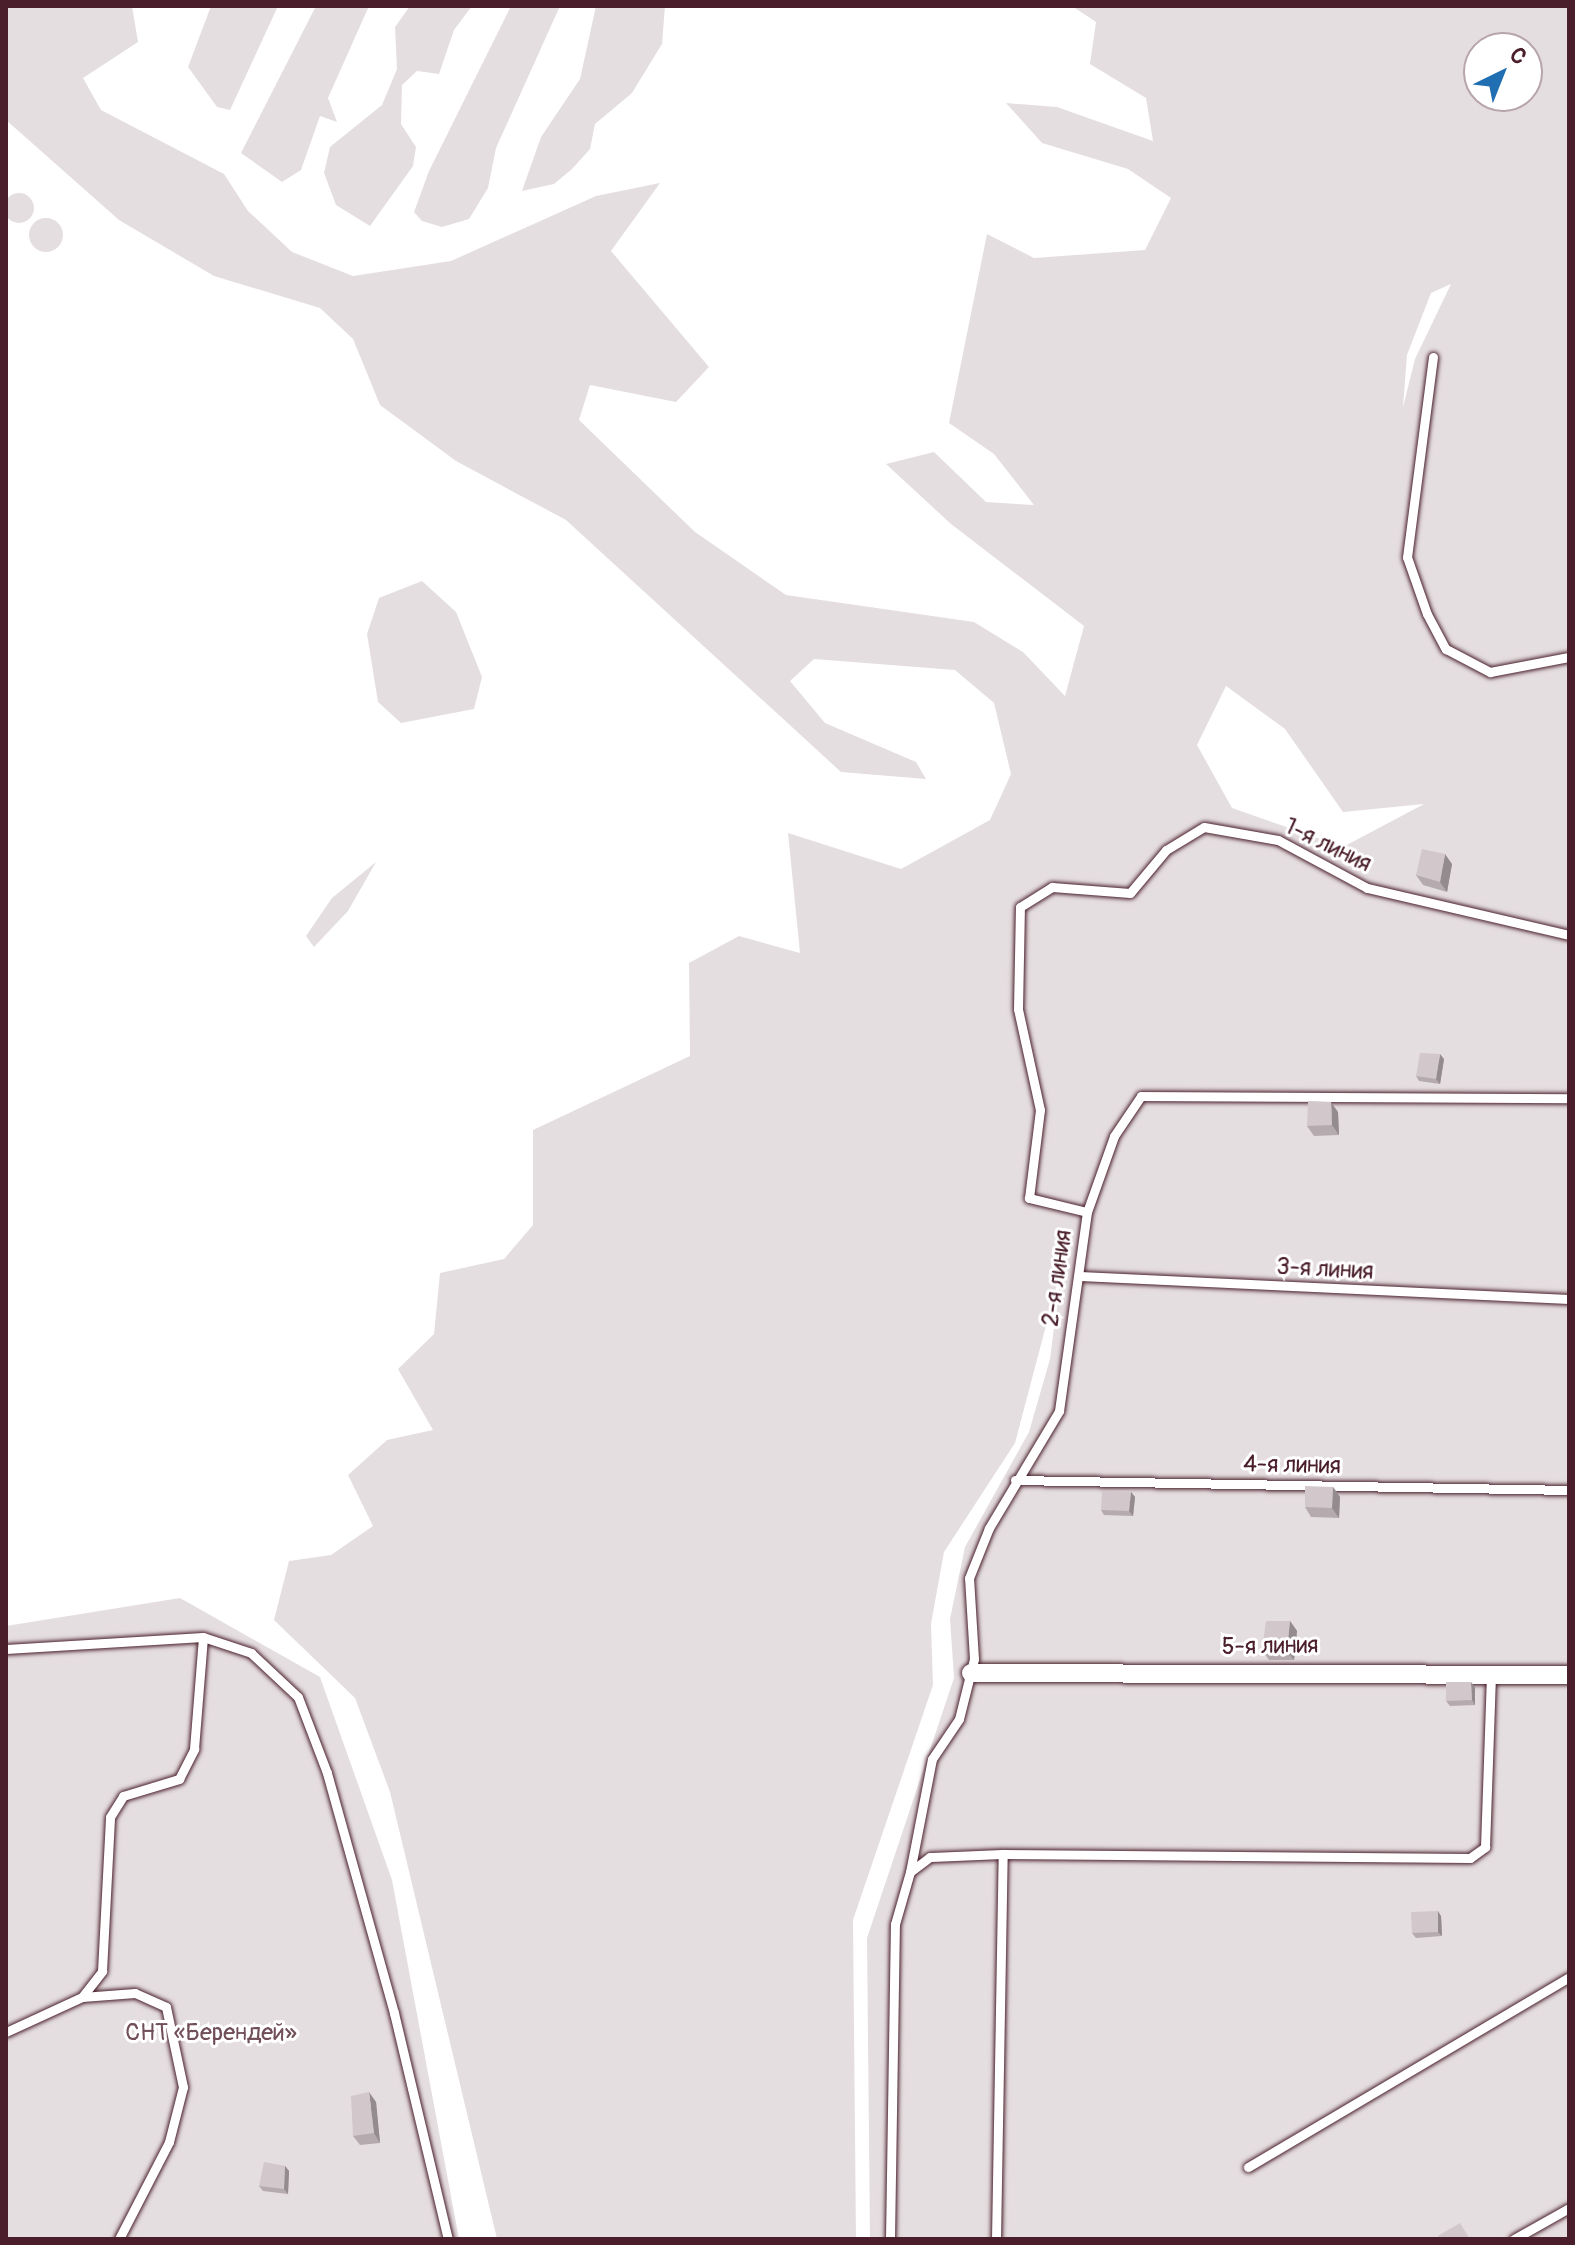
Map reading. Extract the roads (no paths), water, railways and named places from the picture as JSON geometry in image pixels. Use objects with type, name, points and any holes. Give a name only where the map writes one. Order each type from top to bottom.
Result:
[{"type":"street","name":"5-я линия","points":[[971,1673],[1569,1675]]},
{"type":"lane","points":[[1433,357],[1407,557],[1427,614],[1446,649],[1490,672],[1569,657]]},
{"type":"lane","name":"1-я линия","points":[[1087,1212],[1029,1198],[1040,1110],[1018,1009],[1020,907],[1052,887],[1130,893],[1166,850],[1204,827],[1278,840],[1367,888],[1569,935]]},
{"type":"lane","name":"2-я линия","points":[[890,2239],[893,1954],[932,1759],[959,1719],[971,1673],[969,1578],[1015,1480],[1059,1411],[1087,1212],[1114,1136],[1141,1096],[1569,1098]]},
{"type":"lane","name":"3-я линия","points":[[1079,1276],[1569,1299]]},
{"type":"lane","name":"4-я линия","points":[[1015,1480],[1569,1490]]},
{"type":"lane","points":[[82,1997],[102,1971],[110,1817],[123,1796],[179,1779],[194,1749],[203,1637]]},
{"type":"lane","points":[[6,1649],[203,1637],[251,1653],[298,1697],[381,1968],[448,2239]]},
{"type":"lane","points":[[910,1872],[930,1857],[1003,1854],[1470,1858],[1485,1847],[1491,1674]]},
{"type":"lane","points":[[996,2239],[1003,1854]]},
{"type":"lane","points":[[1248,2167],[1569,1977]]},
{"type":"lane","points":[[6,2032],[82,1997],[135,1993],[166,2007],[183,2087],[169,2142],[119,2239]]},
{"type":"lane","points":[[1514,2239],[1569,2208]]},
{"type":"park label","name":"СНТ «Берендей»","points":[[211,2033]]}]
